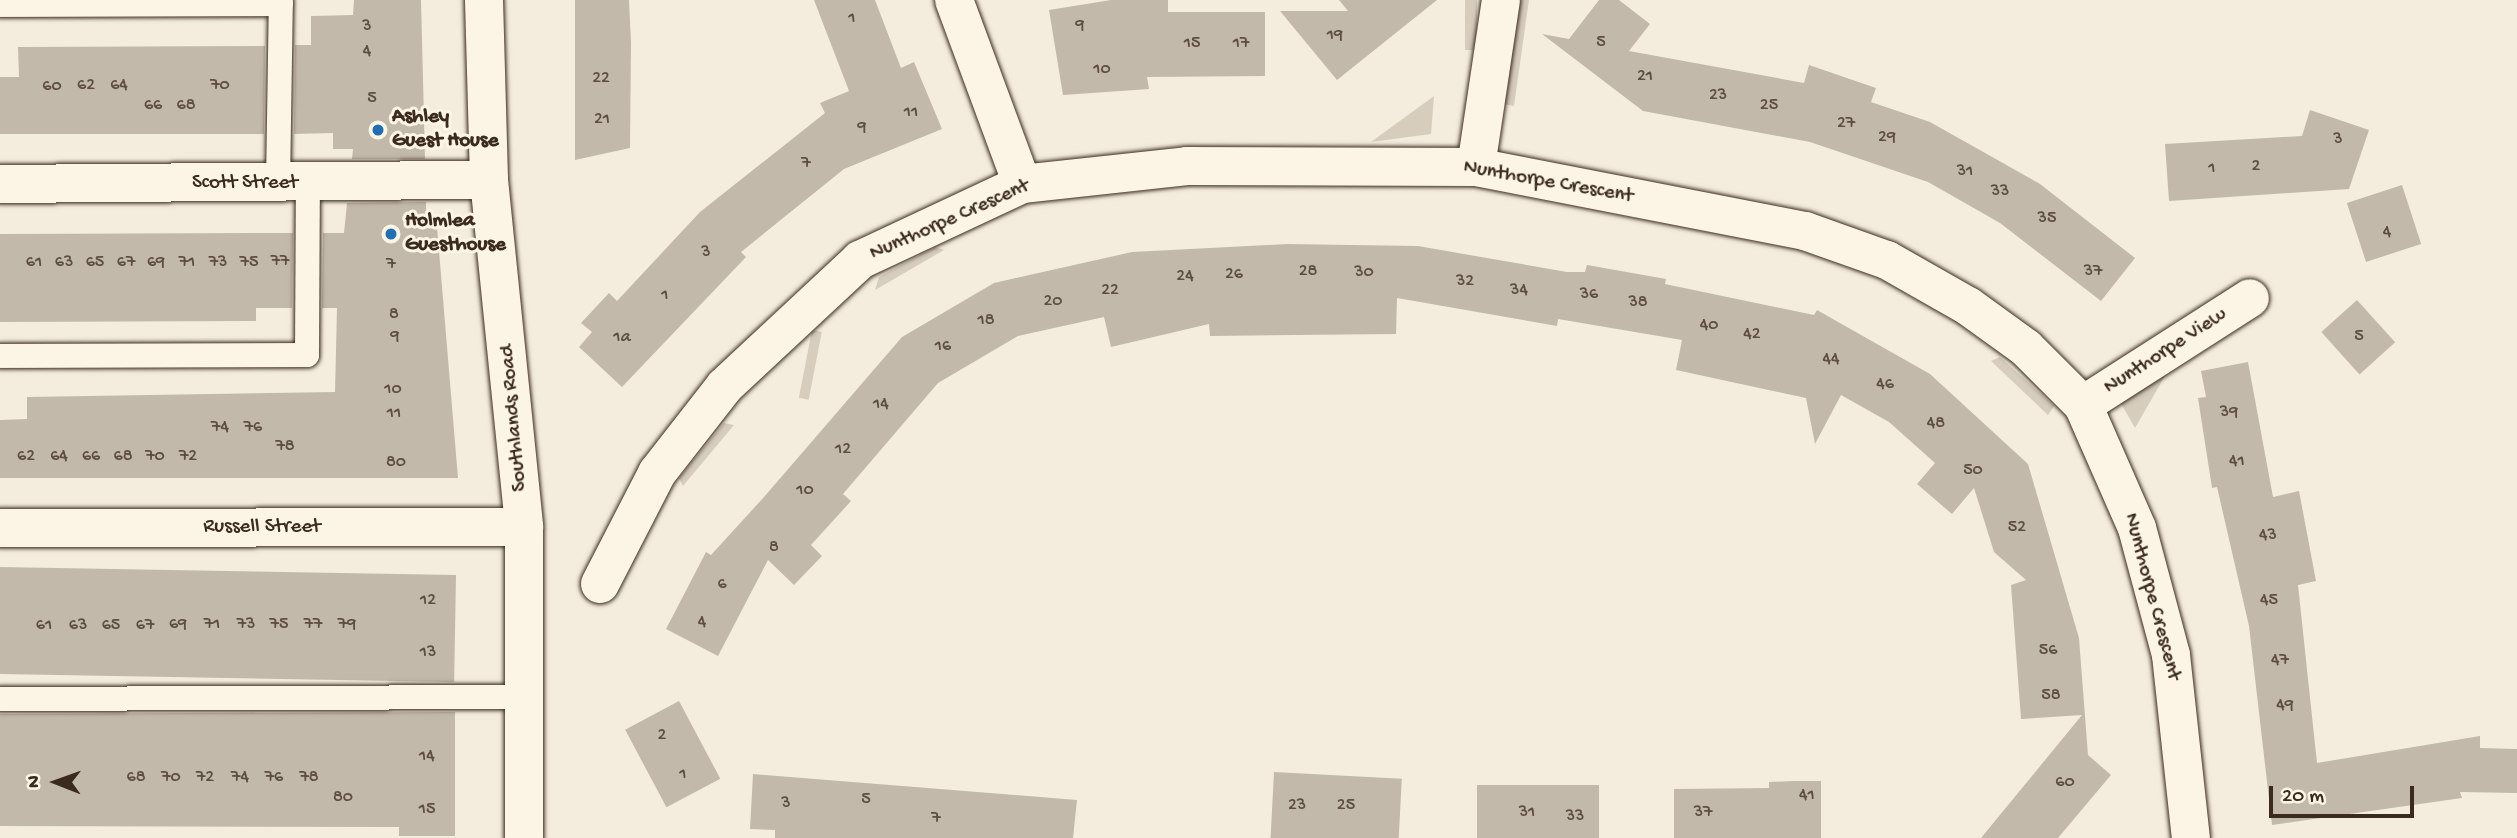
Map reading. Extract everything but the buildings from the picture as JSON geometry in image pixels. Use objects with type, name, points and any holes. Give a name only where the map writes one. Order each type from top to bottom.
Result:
[{"type":"street","name":"Southlands Road","points":[[484,0],[489,180],[524,527],[524,838]]},
{"type":"street","points":[[954,0],[1022,184]]},
{"type":"street","points":[[1476,167],[1501,0]]},
{"type":"street","name":"Nunthorpe Crescent","points":[[600,584],[657,473],[725,386],[789,322],[860,260],[1022,184],[1187,166],[1476,167],[1805,231],[1887,260],[1968,306],[2025,348],[2083,405],[2137,528],[2171,654],[2191,838]]},
{"type":"street","name":"Scott Street","points":[[0,184],[293,184],[489,180]]},
{"type":"street","name":"Nunthorpe View","points":[[2083,405],[2250,298]]},
{"type":"street","name":"Russell Street","points":[[0,528],[524,527]]},
{"type":"lane","points":[[0,5],[281,2],[307,355],[0,356]]},
{"type":"lane","points":[[0,699],[526,697]]},
{"type":"shaded area","points":[[1465,0],[1477,0],[1477,50],[1465,50]]},
{"type":"shaded area","points":[[1516,0],[1529,0],[1514,106],[1503,104]]},
{"type":"shaded area","points":[[1434,96],[1431,134],[1371,142]]},
{"type":"shaded area","points":[[935,247],[944,250],[875,290],[879,277]]},
{"type":"shaded area","points":[[812,330],[822,332],[809,400],[799,398]]},
{"type":"shaded area","points":[[2000,357],[2054,406],[2048,415],[1991,361]]},
{"type":"shaded area","points":[[2173,362],[2135,428],[2119,400]]},
{"type":"shaded area","points":[[724,423],[734,425],[683,486],[679,478]]},
{"type":"place","name":"Ashley Guest House","points":[[378,130]]},
{"type":"place","name":"Holmlea Guesthouse","points":[[391,234]]}]
